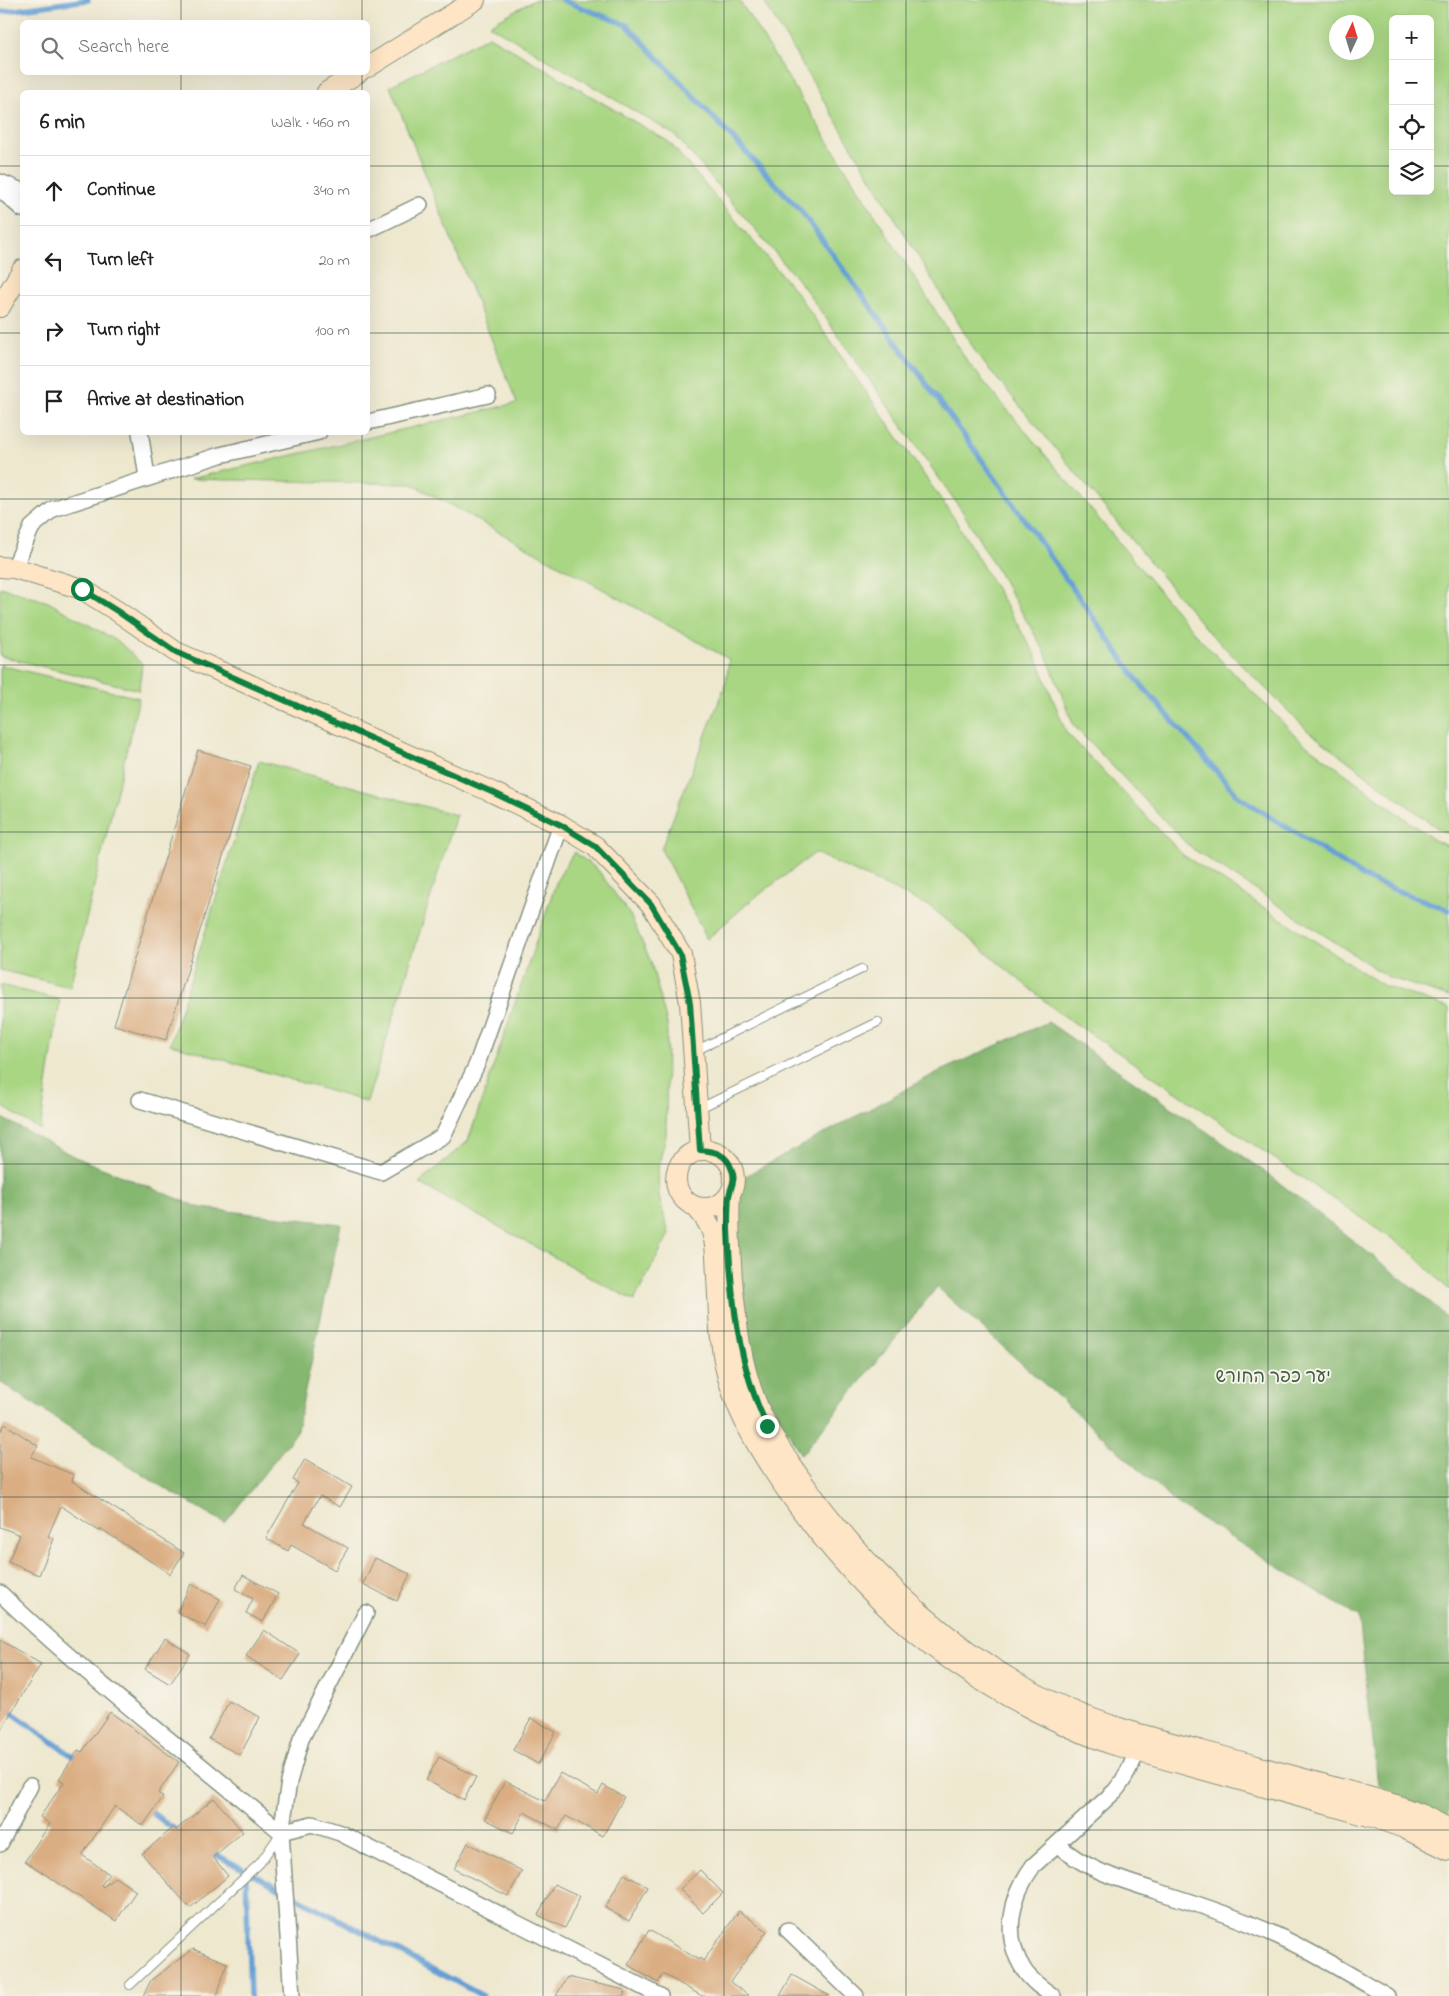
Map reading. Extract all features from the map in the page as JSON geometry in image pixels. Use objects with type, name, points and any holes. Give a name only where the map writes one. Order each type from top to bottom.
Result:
[{"type":"street","points":[[370,66],[475,0]]},
{"type":"street","points":[[329,90],[353,75]]},
{"type":"street","points":[[0,182],[20,190]]},
{"type":"street","points":[[0,189],[20,207]]},
{"type":"street","points":[[370,229],[420,205]]},
{"type":"street","points":[[3,304],[20,274]]},
{"type":"street","points":[[3,304],[20,290]]},
{"type":"street","points":[[370,422],[488,395]]},
{"type":"street","points":[[140,435],[147,477]]},
{"type":"street","points":[[306,435],[220,455],[147,477],[53,509],[32,527],[7,568],[82,589],[176,652],[494,793],[561,825],[595,846],[651,904],[680,954],[690,1003],[700,1150]]},
{"type":"street","points":[[140,1100],[381,1172],[443,1136],[478,1064],[561,825]]},
{"type":"street","points":[[730,1194],[723,1202],[714,1206],[696,1206],[687,1202],[680,1194],[675,1178],[677,1168],[690,1153],[700,1150],[713,1151],[722,1155],[729,1163],[733,1172],[734,1182],[730,1194],[728,1230],[736,1318],[747,1375],[755,1402],[767,1426],[793,1468],[822,1509],[868,1563],[924,1616],[976,1657],[1004,1675],[1140,1743],[1376,1818],[1404,1828],[1449,1850]]},
{"type":"street","points":[[696,1206],[706,1219],[712,1232],[715,1248],[722,1348],[727,1375],[735,1401],[759,1448],[776,1475],[826,1543],[863,1584],[906,1625],[975,1677],[1008,1698],[1070,1729],[1140,1743],[1396,1805],[1422,1815],[1449,1829]]},
{"type":"street","points":[[0,1594],[87,1673],[198,1761],[281,1832]]},
{"type":"street","points":[[292,1996],[281,1832],[289,1782],[300,1739],[366,1613]]},
{"type":"street","points":[[1053,1996],[1040,1987],[1025,1972],[1015,1954],[1011,1934],[1011,1916],[1023,1880],[1033,1866],[1115,1791],[1129,1772],[1140,1743]]},
{"type":"street","points":[[0,1844],[30,1786]]},
{"type":"street","points":[[281,1832],[312,1824],[340,1833],[660,1996]]},
{"type":"street","points":[[1057,1844],[1072,1857],[1104,1874],[1254,1925],[1299,1947],[1387,1996]]},
{"type":"street","points":[[788,1930],[856,1996]]},
{"type":"lane","points":[[693,1053],[862,969]]},
{"type":"lane","points":[[698,1109],[878,1022]]},
{"type":"lane","points":[[130,1985],[260,1863],[281,1832]]},
{"type":"green space","points":[[534,0],[739,0],[969,364],[1197,636],[1300,740],[1434,840],[1449,847],[1449,997],[1388,977],[1190,847],[1074,726],[1045,652],[963,512],[803,286],[675,135],[489,25]]},
{"type":"green space","points":[[763,0],[1449,0],[1449,834],[1440,830],[1308,731],[1206,629],[979,357]]},
{"type":"green space","points":[[489,36],[669,142],[796,292],[954,518],[1036,656],[1066,732],[1183,855],[1384,986],[1449,1008],[1449,1290],[1409,1250],[1057,1011],[931,907],[815,853],[748,903],[707,939],[661,849],[726,683],[729,659],[412,484],[190,479],[517,403],[390,86]]},
{"type":"green space","points":[[0,587],[48,602],[119,642],[142,664],[139,690],[0,656]]},
{"type":"green space","points":[[0,665],[139,698],[70,987],[0,970]]},
{"type":"green space","points":[[259,761],[456,815],[367,1102],[170,1044]]},
{"type":"green space","points":[[574,852],[598,870],[630,915],[651,962],[667,1024],[666,1135],[658,1168],[659,1197],[669,1234],[634,1301],[419,1183],[468,1141],[557,880]]},
{"type":"green space","points":[[0,985],[60,1000],[40,1130],[0,1105]]},
{"type":"green space","name":"יער כפר החורש","points":[[1048,1022],[1268,1174],[1426,1298],[1449,1320],[1449,1820],[1378,1785],[1359,1617],[1177,1504],[937,1287],[801,1455],[758,1379],[745,1323],[727,1186],[938,1072]]},
{"type":"green space","points":[[0,1117],[75,1157],[201,1208],[341,1224],[296,1433],[225,1523],[154,1482],[0,1382]]},
{"type":"building","points":[[198,750],[251,766],[166,1040],[114,1025]]},
{"type":"building","points":[[5,1424],[38,1446],[31,1457],[74,1475],[72,1481],[184,1553],[170,1574],[101,1529],[99,1531],[61,1506],[48,1536],[54,1539],[39,1575],[8,1562],[20,1535],[0,1527],[0,1432]]},
{"type":"building","points":[[305,1459],[352,1487],[340,1507],[320,1496],[304,1523],[348,1548],[335,1570],[291,1545],[288,1551],[266,1538],[298,1483],[293,1480]]},
{"type":"building","points":[[375,1558],[410,1574],[397,1601],[363,1584]]},
{"type":"building","points":[[243,1575],[278,1594],[263,1622],[246,1613],[253,1599],[235,1589]]},
{"type":"building","points":[[191,1584],[220,1599],[206,1627],[177,1612]]},
{"type":"building","points":[[264,1630],[300,1654],[283,1680],[246,1656]]},
{"type":"building","points":[[165,1638],[190,1654],[170,1684],[145,1669]]},
{"type":"building","points":[[0,1640],[41,1664],[0,1731]]},
{"type":"building","points":[[229,1701],[260,1717],[240,1755],[209,1739]]},
{"type":"building","points":[[110,1712],[179,1762],[158,1793],[163,1797],[143,1826],[115,1806],[82,1855],[109,1874],[101,1885],[103,1887],[115,1877],[136,1891],[116,1921],[25,1861],[50,1824],[40,1817],[64,1782],[59,1779],[78,1750],[82,1752]]},
{"type":"building","points":[[531,1718],[556,1732],[538,1764],[513,1750]]},
{"type":"building","points":[[439,1757],[476,1777],[464,1800],[426,1780]]},
{"type":"building","points":[[560,1773],[598,1794],[603,1785],[624,1797],[603,1836],[566,1816],[558,1830],[524,1812],[513,1833],[485,1819],[505,1781],[545,1801]]},
{"type":"building","points":[[214,1798],[243,1832],[213,1857],[228,1876],[190,1908],[142,1854],[174,1827],[176,1830]]},
{"type":"building","points":[[468,1843],[522,1871],[508,1896],[454,1869]]},
{"type":"building","points":[[700,1870],[723,1893],[703,1913],[680,1889]]},
{"type":"building","points":[[624,1874],[648,1887],[629,1921],[605,1908]]},
{"type":"building","points":[[554,1884],[580,1896],[565,1928],[538,1915]]},
{"type":"building","points":[[739,1911],[767,1931],[730,1982],[749,1996],[702,1996],[663,1974],[658,1983],[628,1965],[649,1930],[703,1961]]},
{"type":"building","points":[[193,1949],[227,1963],[217,1996],[143,1996],[151,1980]]},
{"type":"building","points":[[792,1975],[830,1996],[780,1996]]},
{"type":"building","points":[[567,1977],[625,1990],[624,1996],[556,1996]]},
{"type":"waterway","points":[[0,12],[88,0]]},
{"type":"waterway","points":[[562,0],[627,25],[801,211],[1000,485],[1138,681],[1239,797],[1369,880],[1449,910]]},
{"type":"waterway","points":[[0,1704],[78,1760]]},
{"type":"waterway","points":[[147,1809],[178,1832]]},
{"type":"waterway","points":[[211,1852],[483,1996]]},
{"type":"waterway","points":[[246,1873],[250,1996]]},
{"type":"route","points":[[82,589],[176,652],[220,674],[494,793],[561,825],[595,846],[651,904],[680,954],[690,1003],[700,1150],[713,1151],[722,1155],[729,1163],[733,1172],[734,1182],[730,1194],[728,1230],[736,1318],[747,1375],[755,1402],[767,1426]]}]
